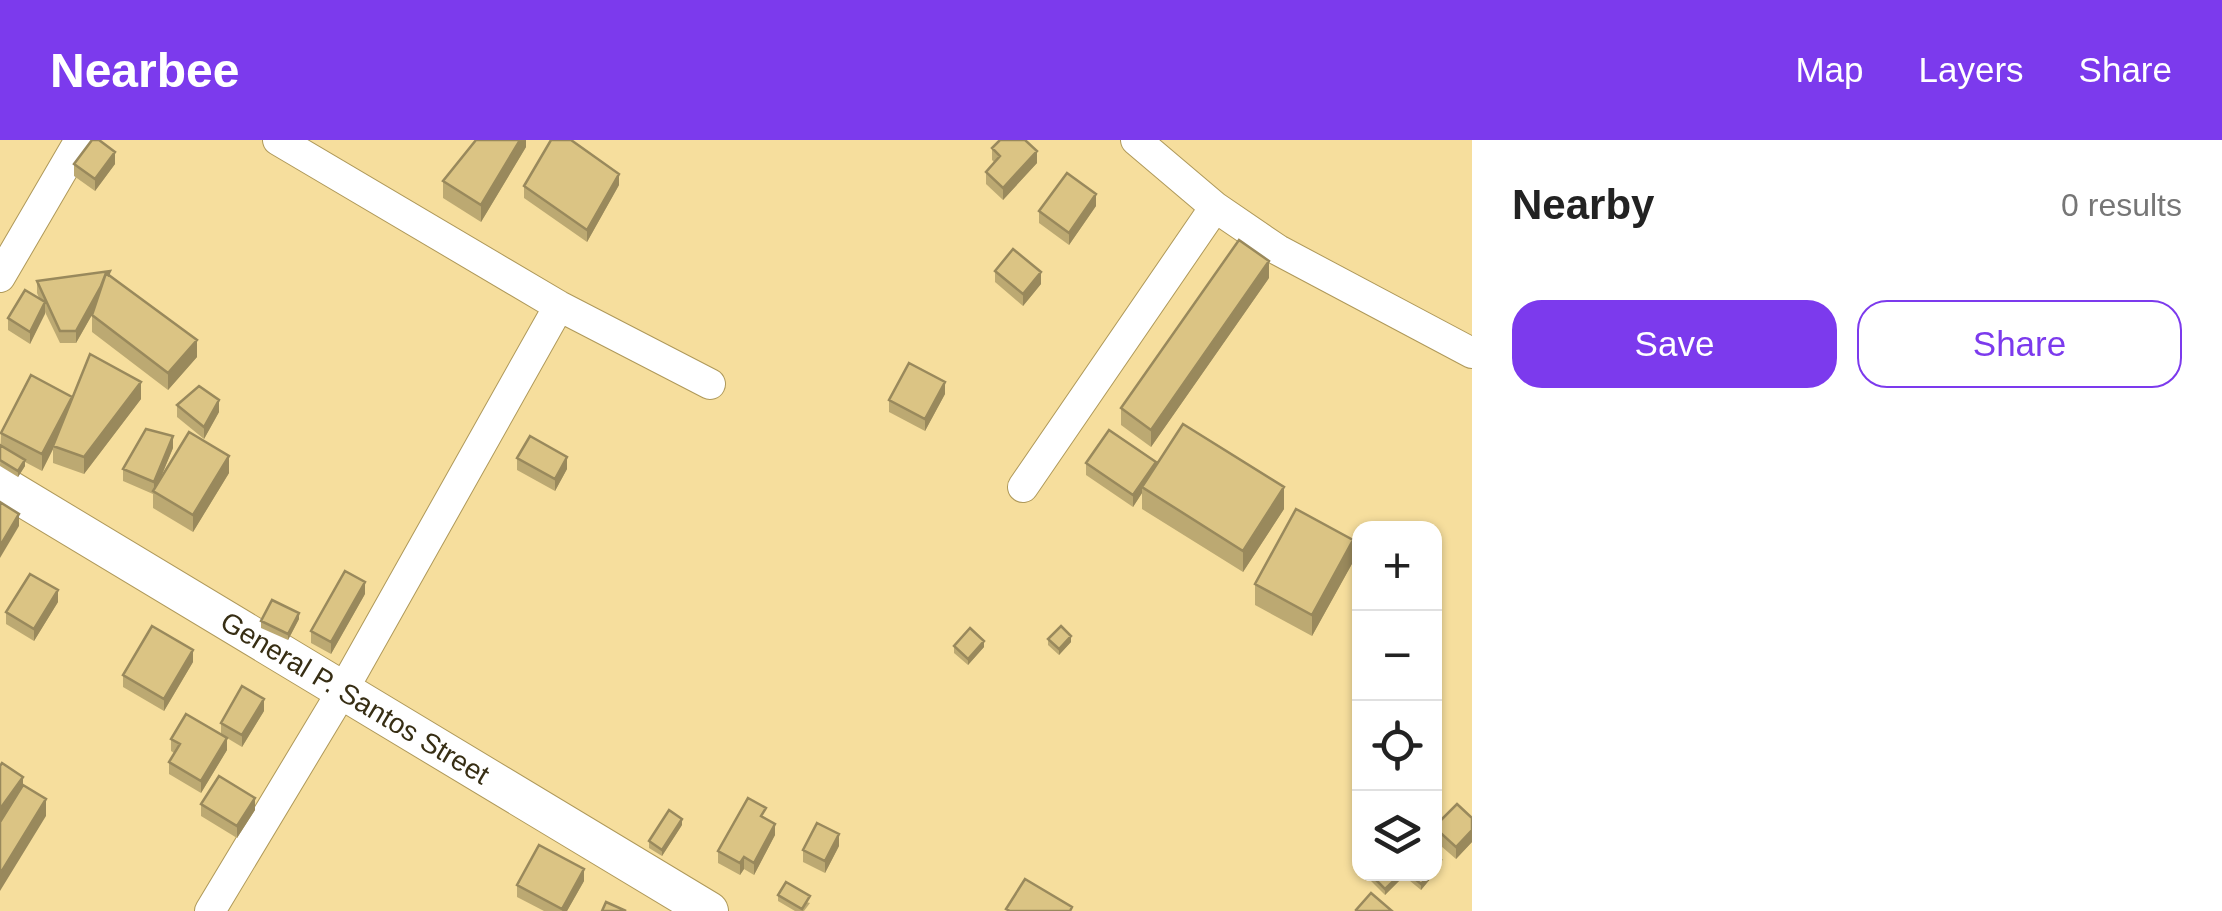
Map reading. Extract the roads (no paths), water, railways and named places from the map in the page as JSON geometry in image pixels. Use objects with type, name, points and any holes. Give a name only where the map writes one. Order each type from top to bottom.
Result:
[{"type":"street","points":[[0,277],[80,140]]},
{"type":"street","points":[[278,140],[559,306],[710,384]]},
{"type":"street","points":[[1136,140],[1215,206],[1278,250],[1472,353]]},
{"type":"street","points":[[1024,488],[1215,206]]},
{"type":"street","points":[[210,911],[343,690],[559,306]]},
{"type":"street","name":"General P. Santos Street","points":[[0,484],[709,911]]}]
